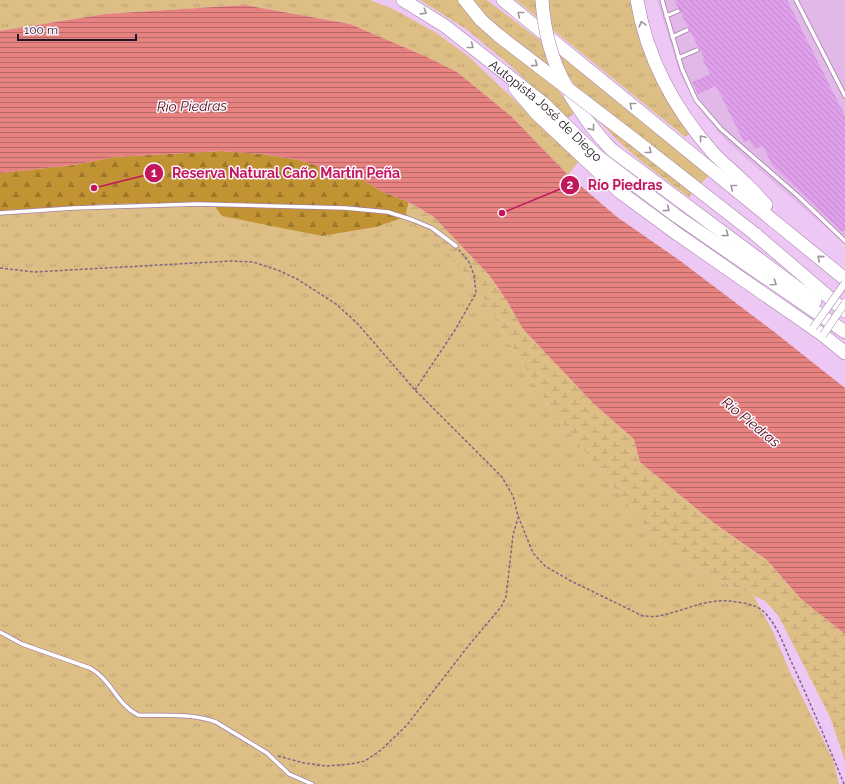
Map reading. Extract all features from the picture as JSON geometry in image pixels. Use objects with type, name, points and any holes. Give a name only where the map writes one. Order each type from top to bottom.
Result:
[{"type":"highway","name":"Autopista José de Diego","points":[[403,0],[445,26],[498,67],[543,103],[597,156],[675,215],[845,331]]},
{"type":"highway","points":[[465,0],[481,20],[498,35],[636,140],[755,234],[845,311]]},
{"type":"highway","points":[[502,0],[845,279]]},
{"type":"highway","points":[[542,0],[545,25],[558,70],[570,95],[584,118],[600,139],[612,150],[816,301],[845,331]]},
{"type":"highway","points":[[637,0],[650,50],[662,80],[683,116],[715,154],[747,184],[796,238]]},
{"type":"highway","points":[[498,67],[536,113],[614,186],[676,233],[818,332],[845,353]]},
{"type":"street","points":[[818,332],[845,283]]},
{"type":"street","points":[[818,332],[845,303]]},
{"type":"lane","points":[[662,0],[678,58],[696,100],[721,129],[798,196],[845,241]]},
{"type":"lane","points":[[796,0],[844,90],[845,96]]},
{"type":"lane","points":[[666,16],[678,11]]},
{"type":"lane","points":[[672,37],[687,30]]},
{"type":"lane","points":[[678,58],[697,50]]},
{"type":"lane","points":[[0,213],[74,208],[198,204],[345,208],[388,212],[413,220],[432,228],[456,246]]},
{"type":"lane","points":[[0,632],[22,644],[90,668],[97,672],[108,683],[124,705],[138,715],[181,716],[207,719],[216,722],[267,753],[289,774],[312,784]]},
{"type":"path","points":[[415,390],[455,330],[476,293],[474,275],[469,262],[456,246]]},
{"type":"path","points":[[0,268],[34,272],[232,261],[253,262],[297,279],[336,304],[357,323],[415,390],[502,476],[513,496],[518,516],[533,553],[545,566],[569,580],[643,616],[656,617],[703,603],[715,602],[734,602],[762,610],[770,618],[786,650],[844,784]]},
{"type":"path","points":[[267,753],[304,763],[326,766],[365,761],[381,750],[407,725],[469,644],[502,607],[506,597],[513,535],[518,516]]},
{"type":"shaded area","points":[[657,0],[845,0],[845,244],[726,141],[701,111],[680,74]]},
{"type":"green space","points":[[0,0],[370,0],[393,9],[435,32],[468,56],[579,161],[568,175],[511,116],[457,72],[427,57],[350,24],[245,5],[105,14],[0,31]]},
{"type":"green space","points":[[420,0],[487,0],[599,85],[709,175],[689,197],[637,157],[607,130],[593,114],[569,76],[554,83],[574,113],[567,119],[511,66],[466,29]]},
{"type":"green space","points":[[516,0],[633,0],[690,133],[685,137]]},
{"type":"green space","points":[[222,151],[262,154],[299,160],[363,180],[383,192],[409,202],[405,217],[376,227],[322,236],[222,216],[214,205],[189,203],[104,204],[0,215],[0,173],[73,165],[115,157]]},
{"type":"green space","points":[[409,202],[434,217],[490,276],[507,301],[523,329],[594,404],[634,439],[640,462],[714,523],[767,560],[801,599],[845,634],[845,761],[830,717],[778,615],[765,601],[689,566],[656,538],[551,410],[483,298],[444,246],[428,230],[417,222],[405,217]]},
{"type":"green space","points":[[189,203],[214,205],[322,236],[376,227],[405,217],[417,222],[428,230],[444,246],[483,298],[551,410],[656,538],[689,566],[754,596],[773,632],[790,672],[833,760],[839,784],[0,784],[0,215],[104,204]]},
{"type":"water","points":[[245,5],[350,24],[427,57],[457,72],[511,116],[568,175],[617,217],[679,260],[845,388],[845,634],[801,599],[767,560],[714,523],[640,462],[634,439],[594,404],[523,329],[507,301],[490,276],[434,217],[409,202],[383,192],[363,180],[299,160],[262,154],[222,151],[115,157],[73,165],[0,173],[0,31],[105,14]]},
{"type":"building","points":[[674,0],[787,0],[845,116],[845,230],[842,232],[772,165],[763,146],[755,149],[749,140],[744,142],[716,86],[698,94],[692,82],[710,74],[702,58],[704,58]]},
{"type":"place","name":"Reserva Natural Caño Martín Peña","points":[[94,188]]},
{"type":"place","name":"Río Piedras","points":[[502,213]]}]
